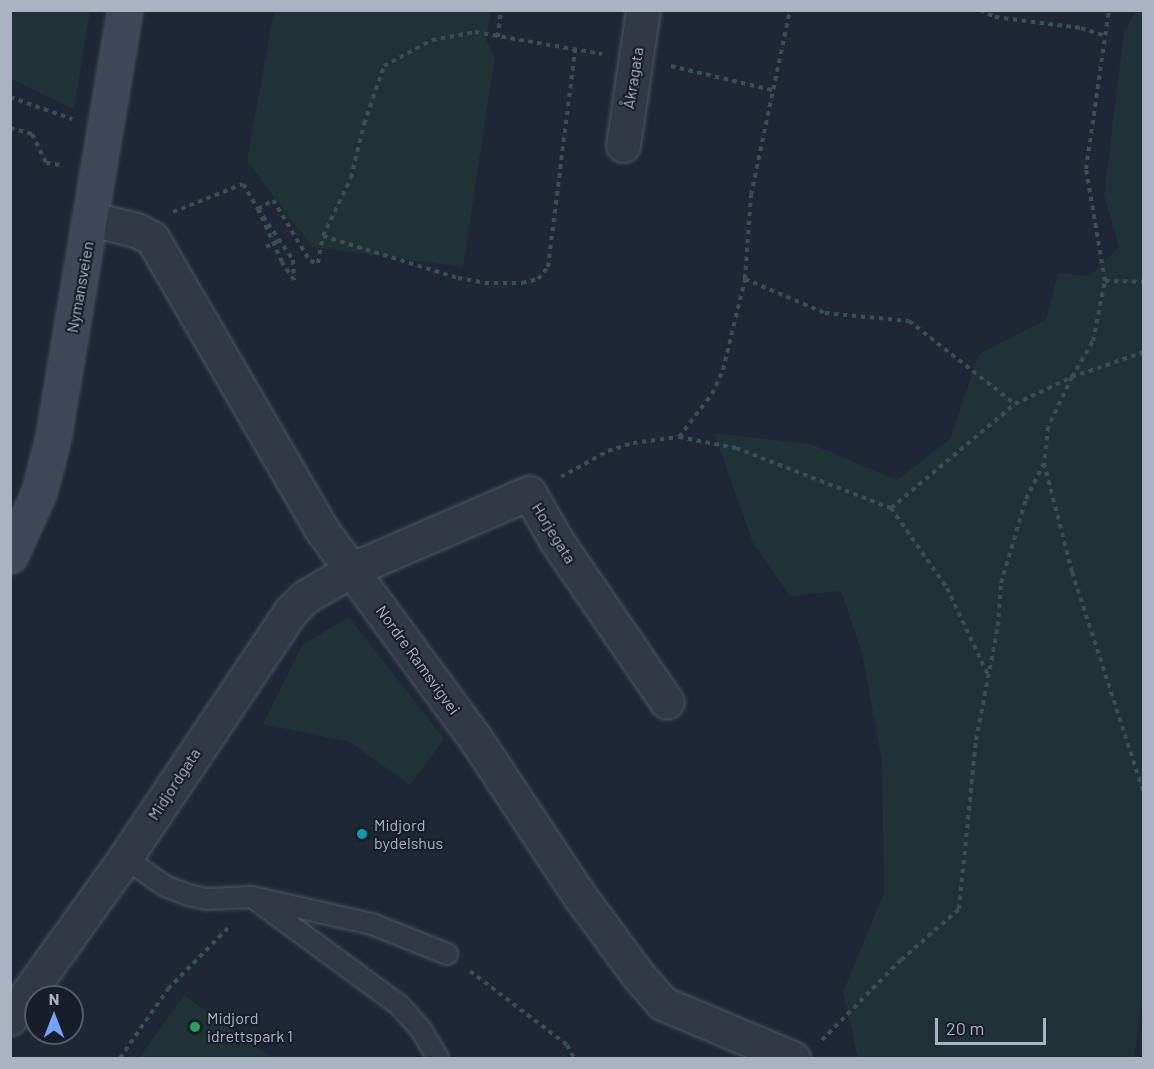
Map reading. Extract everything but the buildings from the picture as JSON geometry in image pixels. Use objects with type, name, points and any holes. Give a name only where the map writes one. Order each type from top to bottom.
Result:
[{"type":"street","name":"Nymansveien","points":[[10,556],[39,492],[53,438],[125,10]]},
{"type":"street","name":"Åkragata","points":[[623,146],[643,10]]},
{"type":"street","name":"Nordre Ramsvigvei","points":[[91,219],[136,230],[152,238],[213,338],[289,477],[475,738],[579,895],[662,1003],[804,1053]]},
{"type":"street","name":"Horjegata","points":[[353,569],[529,493],[556,540],[667,702]]},
{"type":"street","name":"Midjordgata","points":[[10,1018],[125,858],[290,612],[304,597],[353,569]]},
{"type":"lane","points":[[125,858],[165,885],[189,895],[207,899],[252,897],[372,924],[447,954]]},
{"type":"lane","points":[[252,897],[399,1005],[420,1028],[438,1059]]},
{"type":"path","points":[[498,37],[501,10]]},
{"type":"path","points":[[680,437],[711,394],[723,370],[745,279],[751,195],[790,10]]},
{"type":"path","points":[[980,10],[995,17],[1081,28],[1103,35]]},
{"type":"path","points":[[804,1053],[901,960],[959,909],[976,740],[989,676],[1001,583],[1026,499],[1044,463],[1048,427],[1072,377],[1093,341],[1105,281],[1086,169],[1103,35],[1109,10]]},
{"type":"path","points":[[258,209],[273,200],[310,261],[318,263],[323,236],[344,198],[384,66],[432,40],[455,34],[498,37],[575,50],[636,56],[772,90]]},
{"type":"path","points":[[323,236],[458,278],[485,283],[522,283],[538,279],[548,267],[575,50]]},
{"type":"path","points":[[10,97],[78,121]]},
{"type":"path","points":[[10,128],[32,134],[46,163],[65,166]]},
{"type":"path","points":[[161,217],[243,184],[294,280],[293,260],[258,209]]},
{"type":"path","points":[[266,247],[281,240]]},
{"type":"path","points":[[745,279],[825,312],[909,321],[1015,404]]},
{"type":"path","points":[[1105,281],[1143,282]]},
{"type":"path","points":[[891,508],[1015,404],[1072,377],[1143,352]]},
{"type":"path","points":[[529,493],[608,451],[633,443],[680,437],[736,448],[891,508],[947,588],[989,676]]},
{"type":"path","points":[[1044,463],[1072,572],[1143,794]]},
{"type":"path","points":[[120,1059],[168,989],[225,932],[252,897]]},
{"type":"path","points":[[447,954],[567,1045],[574,1059]]},
{"type":"green space","points":[[11,10],[90,11],[74,109],[11,79]]},
{"type":"green space","points":[[1136,10],[1144,11],[1144,984],[1134,1058],[858,1058],[843,992],[884,893],[882,762],[862,653],[841,591],[790,596],[753,543],[714,433],[811,444],[897,480],[950,439],[979,354],[1046,320],[1058,273],[1090,276],[1119,247],[1104,195],[1124,32]]},
{"type":"green space","points":[[274,11],[491,11],[486,41],[495,56],[463,267],[312,247],[247,161]]},
{"type":"green space","points":[[349,617],[444,739],[410,785],[350,742],[263,724],[302,645]]},
{"type":"green space","name":"Midjord idrettspark 1","points":[[184,995],[273,1058],[139,1058]]},
{"type":"place","name":"Midjord bydelshus","points":[[362,834]]},
{"type":"place","name":"Midjord idrettspark 1","points":[[195,1027]]}]
